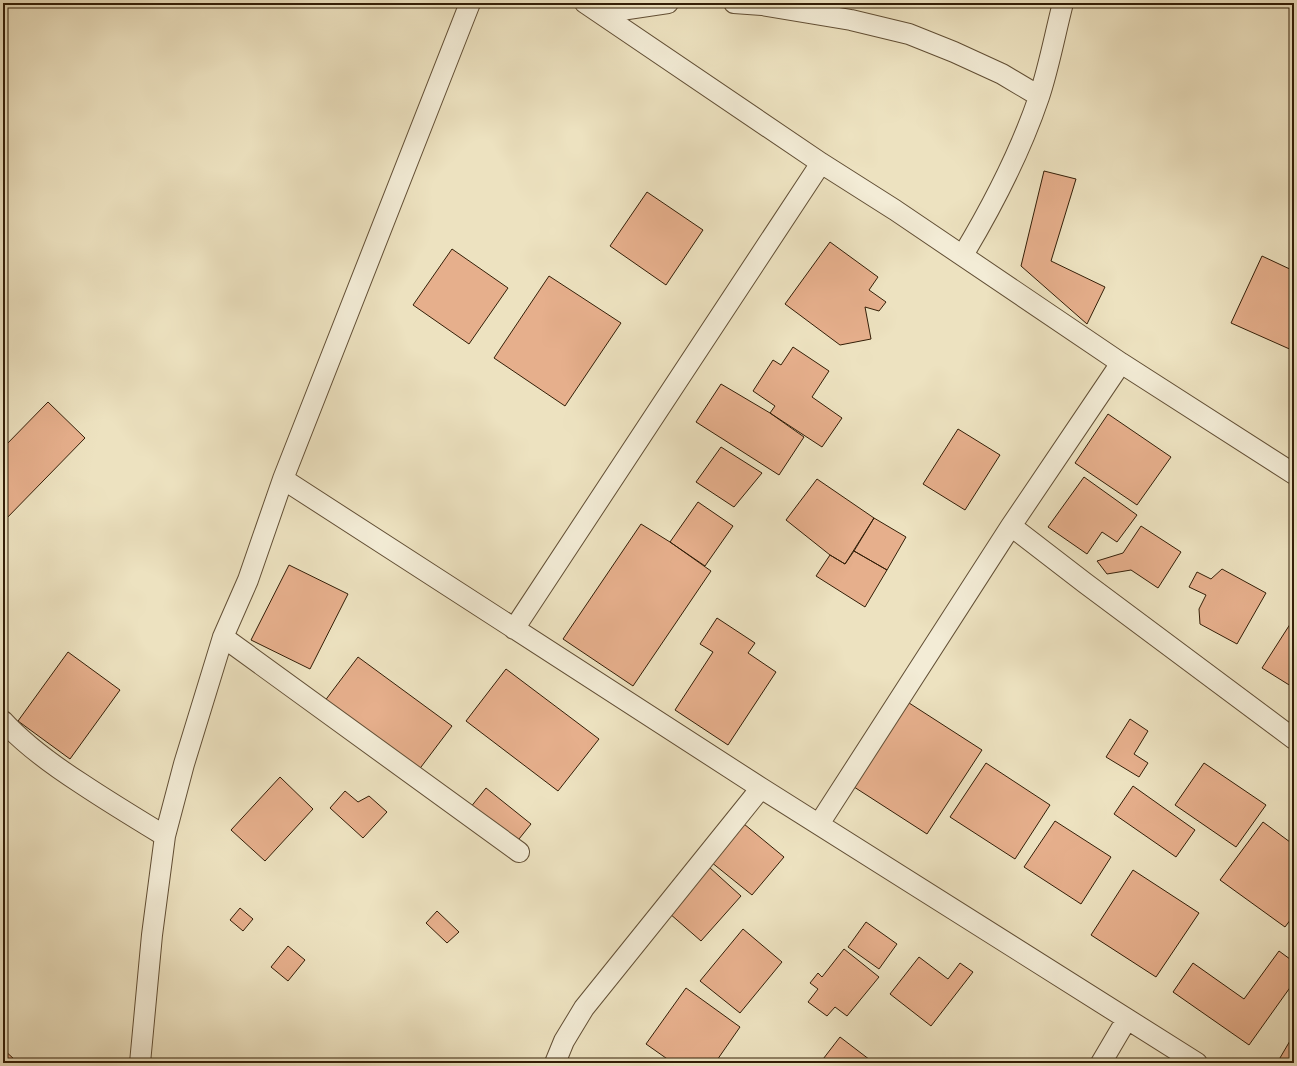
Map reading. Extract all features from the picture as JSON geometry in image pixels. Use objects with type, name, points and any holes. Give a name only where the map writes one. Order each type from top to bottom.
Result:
[{"type":"street","points":[[140,1063],[152,936],[165,836],[184,764],[223,637],[248,580],[283,479],[470,3]]},
{"type":"street","points":[[593,8],[668,3]]},
{"type":"street","points":[[734,3],[762,5],[852,20],[909,34],[954,52],[1002,74],[1039,96]]},
{"type":"street","points":[[963,255],[987,214],[1016,156],[1039,96],[1063,3]]},
{"type":"street","points":[[593,8],[821,163],[963,255],[1121,363],[1294,474]]},
{"type":"street","points":[[514,629],[821,163]]},
{"type":"street","points":[[819,824],[1011,526],[1121,363]]},
{"type":"street","points":[[283,479],[761,788],[1197,1063]]},
{"type":"street","points":[[1011,526],[1091,588],[1294,739]]},
{"type":"street","points":[[223,637],[519,852]]},
{"type":"street","points":[[3,721],[22,741],[56,767],[127,814],[165,836]]},
{"type":"street","points":[[555,1063],[564,1041],[584,1008],[761,788]]},
{"type":"street","points":[[1101,1063],[1127,1018]]},
{"type":"building","points":[[1044,171],[1076,179],[1051,261],[1105,287],[1087,324],[1021,266]]},
{"type":"building","points":[[647,192],[703,230],[666,285],[610,246]]},
{"type":"building","points":[[830,242],[878,277],[869,290],[886,302],[879,311],[865,307],[871,339],[840,345],[785,304]]},
{"type":"building","points":[[452,249],[508,288],[469,344],[413,305]]},
{"type":"building","points":[[1262,256],[1294,271],[1294,351],[1231,323]]},
{"type":"building","points":[[549,276],[621,323],[565,406],[494,358]]},
{"type":"building","points":[[793,347],[829,371],[812,397],[842,418],[822,447],[770,413],[775,406],[753,391],[773,360],[781,365]]},
{"type":"building","points":[[721,384],[770,413],[804,437],[779,475],[696,422]]},
{"type":"building","points":[[48,402],[85,438],[3,522],[3,448]]},
{"type":"building","points":[[1108,414],[1171,457],[1137,505],[1075,463]]},
{"type":"building","points":[[958,429],[1000,455],[965,510],[923,484]]},
{"type":"building","points":[[721,447],[762,473],[734,507],[696,482]]},
{"type":"building","points":[[1084,477],[1137,515],[1117,542],[1102,532],[1087,554],[1048,527]]},
{"type":"building","points":[[817,479],[874,518],[845,564],[830,555],[786,520]]},
{"type":"building","points":[[698,502],[733,526],[705,566],[670,542]]},
{"type":"building","points":[[874,518],[906,537],[887,570],[854,551]]},
{"type":"building","points":[[641,524],[670,542],[711,571],[633,686],[563,639]]},
{"type":"building","points":[[1141,526],[1181,552],[1158,588],[1131,570],[1107,574],[1097,561],[1123,553]]},
{"type":"building","points":[[854,551],[887,570],[865,607],[816,576],[830,555],[845,564]]},
{"type":"building","points":[[289,565],[348,594],[310,669],[251,640]]},
{"type":"building","points":[[1222,569],[1266,593],[1237,644],[1200,624],[1199,609],[1206,595],[1189,587],[1197,572],[1211,579]]},
{"type":"building","points":[[717,618],[755,643],[748,653],[776,672],[728,745],[675,710],[713,652],[700,644]]},
{"type":"building","points":[[1294,618],[1294,688],[1262,668]]},
{"type":"building","points":[[68,652],[120,690],[70,759],[18,721]]},
{"type":"building","points":[[358,657],[452,726],[418,771],[324,702]]},
{"type":"building","points":[[506,669],[599,739],[558,791],[466,721]]},
{"type":"building","points":[[906,701],[982,750],[927,834],[851,785]]},
{"type":"building","points":[[1130,719],[1148,731],[1134,754],[1148,763],[1139,777],[1106,757]]},
{"type":"building","points":[[986,763],[1050,805],[1015,859],[950,817]]},
{"type":"building","points":[[1204,763],[1266,805],[1236,847],[1175,805]]},
{"type":"building","points":[[280,777],[313,809],[265,861],[231,830]]},
{"type":"building","points":[[1133,786],[1195,830],[1176,857],[1114,814]]},
{"type":"building","points":[[486,788],[531,824],[515,844],[470,808]]},
{"type":"building","points":[[345,791],[358,802],[369,796],[387,812],[363,838],[330,808]]},
{"type":"building","points":[[1055,821],[1111,857],[1081,904],[1024,867]]},
{"type":"building","points":[[1263,822],[1294,845],[1294,915],[1285,927],[1220,880]]},
{"type":"building","points":[[744,824],[784,857],[752,895],[711,862]]},
{"type":"building","points":[[709,867],[741,896],[701,941],[669,913]]},
{"type":"building","points":[[1133,870],[1199,913],[1156,977],[1091,935]]},
{"type":"building","points":[[240,908],[253,919],[243,931],[230,920]]},
{"type":"building","points":[[437,911],[459,932],[447,943],[426,923]]},
{"type":"building","points":[[866,922],[897,944],[879,969],[848,947]]},
{"type":"building","points":[[743,929],[782,962],[740,1013],[700,981]]},
{"type":"building","points":[[288,946],[305,960],[288,981],[271,967]]},
{"type":"building","points":[[844,949],[879,977],[847,1016],[835,1007],[827,1016],[808,1002],[818,989],[810,983],[818,973],[822,977]]},
{"type":"building","points":[[1279,951],[1294,962],[1294,982],[1249,1045],[1173,992],[1193,963],[1244,999]]},
{"type":"building","points":[[919,957],[948,979],[960,963],[973,972],[931,1026],[890,994]]},
{"type":"building","points":[[686,988],[740,1027],[715,1063],[673,1063],[646,1044]]},
{"type":"building","points":[[1294,1034],[1294,1063],[1277,1063]]},
{"type":"building","points":[[840,1037],[874,1063],[820,1063]]},
{"type":"building","points":[[3,1049],[14,1059],[9,1063],[3,1063]]}]
